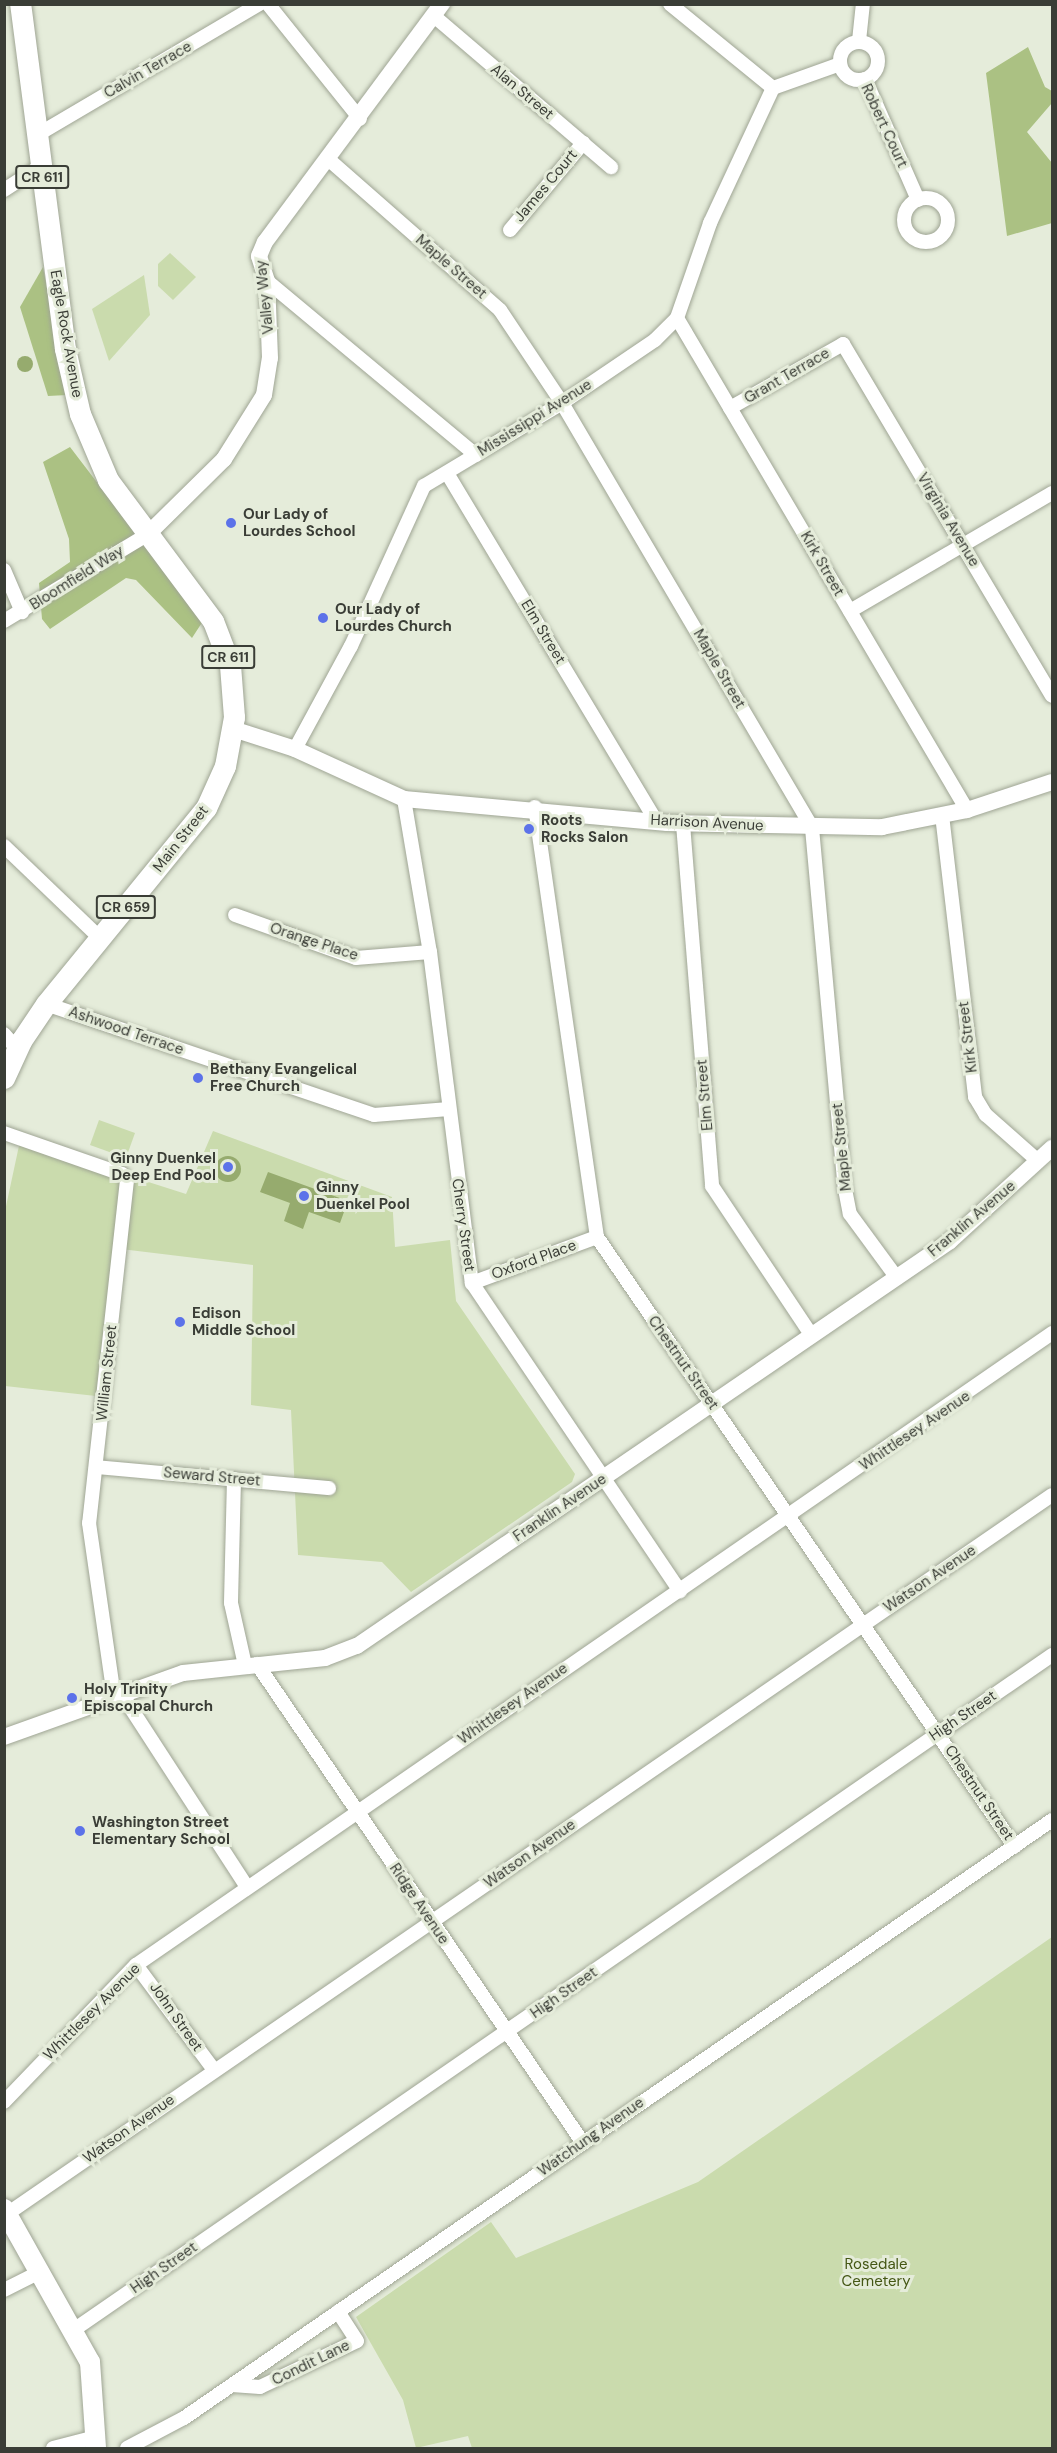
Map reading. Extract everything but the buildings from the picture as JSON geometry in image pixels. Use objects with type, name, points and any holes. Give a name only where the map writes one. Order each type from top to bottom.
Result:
[{"type":"main road","name":"Eagle Rock Avenue","points":[[20,4],[65,349],[80,414],[105,473],[217,628],[231,674],[233,729]]},
{"type":"main road","name":"Main Street","points":[[4,1078],[11,1041],[46,1004],[206,808],[225,766],[233,729]]},
{"type":"main road","points":[[6,2211],[75,2330],[93,2374],[96,2443]]},
{"type":"street","name":"Calvin Terrace","points":[[37,135],[259,4]]},
{"type":"street","points":[[268,4],[360,119]]},
{"type":"street","points":[[670,4],[773,88],[840,64],[842,51],[859,41]]},
{"type":"street","points":[[859,41],[862,4]]},
{"type":"street","name":"Valley Way","points":[[148,534],[224,459],[264,395],[270,358],[267,281],[259,256],[265,242],[327,158],[360,119],[438,10]]},
{"type":"street","name":"Alan Street","points":[[438,10],[611,167]]},
{"type":"street","points":[[859,41],[870,45],[879,61],[865,79]]},
{"type":"street","name":"Robert Court","points":[[840,64],[852,79],[865,79],[918,200]]},
{"type":"street","name":"Mississippi Avenue","points":[[296,749],[351,646],[418,495],[447,472],[562,403],[655,340],[677,318],[710,223],[773,88]]},
{"type":"street","name":"James Court","points":[[510,230],[583,143]]},
{"type":"street","name":"Maple Street","points":[[327,158],[500,310],[562,403],[812,828],[848,1205],[897,1278]]},
{"type":"street","points":[[4,190],[41,166]]},
{"type":"street","points":[[267,281],[476,455]]},
{"type":"street","name":"Kirk Street","points":[[677,318],[967,810]]},
{"type":"street","name":"Grant Terrace","points":[[730,408],[843,344]]},
{"type":"street","name":"Virginia Avenue","points":[[843,344],[1053,696]]},
{"type":"street","name":"Elm Street","points":[[447,472],[657,822]]},
{"type":"street","points":[[849,610],[1053,492]]},
{"type":"street","name":"Bloomfield Way","points":[[4,621],[148,534]]},
{"type":"street","points":[[4,570],[22,612]]},
{"type":"street","points":[[233,729],[296,749]]},
{"type":"street","name":"Harrison Avenue","points":[[296,749],[404,799],[535,807],[683,824],[812,828],[882,827],[967,810],[1053,782]]},
{"type":"street","name":"Cherry Street","points":[[404,799],[430,952],[472,1283],[680,1591]]},
{"type":"street","name":"Chestnut Street","points":[[535,807],[597,1237],[1015,1847]]},
{"type":"street","name":"Kirk Street","points":[[942,815],[975,1097],[986,1115],[1038,1161]]},
{"type":"street","name":"Elm Street","points":[[683,824],[712,1186],[812,1336]]},
{"type":"street","points":[[4,846],[100,938]]},
{"type":"street","name":"Orange Place","points":[[235,915],[356,958],[430,952]]},
{"type":"street","name":"Ashwood Terrace","points":[[46,1004],[374,1115],[449,1109]]},
{"type":"street","name":"William Street","points":[[4,1133],[122,1174],[127,1180],[89,1523],[117,1694],[247,1887]]},
{"type":"street","name":"Franklin Avenue","points":[[4,1737],[117,1694],[183,1673],[251,1664],[325,1658],[357,1646],[950,1241],[1053,1148]]},
{"type":"street","name":"Oxford Place","points":[[472,1283],[597,1237]]},
{"type":"street","name":"Whittlesey Avenue","points":[[4,2102],[136,1965],[789,1515],[1051,1338]]},
{"type":"street","name":"Seward Street","points":[[96,1467],[329,1488]]},
{"type":"street","name":"Ridge Avenue","points":[[234,1479],[231,1604],[251,1664],[583,2143]]},
{"type":"street","name":"Watson Avenue","points":[[6,2211],[1053,1495]]},
{"type":"street","name":"High Street","points":[[75,2330],[938,1732],[1053,1655]]},
{"type":"street","name":"Watchung Avenue","points":[[127,2448],[175,2424],[1053,1820]]},
{"type":"street","name":"John Street","points":[[136,1965],[214,2070]]},
{"type":"street","points":[[4,2290],[40,2272]]},
{"type":"street","name":"Condit Lane","points":[[232,2385],[260,2387],[357,2341],[338,2312]]},
{"type":"street","points":[[53,2448],[96,2443]]},
{"type":"green space","points":[[170,253],[196,277],[173,300],[158,286],[158,264]]},
{"type":"green space","points":[[144,275],[150,315],[109,361],[92,309]]},
{"type":"green space","points":[[99,1120],[135,1133],[126,1158],[90,1145]]},
{"type":"green space","points":[[213,1131],[392,1197],[395,1247],[450,1240],[456,1301],[575,1474],[572,1482],[411,1592],[382,1562],[298,1555],[291,1410],[251,1405],[253,1265],[121,1249],[105,1397],[5,1386],[5,1211],[20,1141],[186,1194]]},
{"type":"green space","name":"Rosedale Cemetery","points":[[1052,1937],[1052,2448],[472,2448],[468,2436],[416,2448],[403,2400],[356,2317],[491,2222],[516,2258],[698,2182]]},
{"type":"shaded area","points":[[1028,47],[1045,87],[1052,91],[1052,103],[1027,132],[1052,163],[1052,223],[1007,236],[986,73]]},
{"type":"shaded area","points":[[43,267],[67,395],[48,396],[20,307]]},
{"type":"shaded area","points":[[25,356],[33,364],[25,372],[17,364]]},
{"type":"shaded area","points":[[70,447],[203,621],[192,638],[136,580],[126,578],[50,629],[42,619],[39,583],[70,562],[69,539],[43,462]]},
{"type":"shaded area","name":"Ginny Duenkel Deep End Pool","points":[[228,1156],[237,1160],[241,1169],[237,1178],[228,1182],[219,1178],[215,1169],[219,1160]]},
{"type":"shaded area","name":"Ginny Duenkel Pool","points":[[268,1172],[348,1201],[340,1223],[309,1212],[303,1229],[284,1221],[290,1203],[260,1192]]},
{"type":"place","name":"Our Lady of Lourdes School","points":[[231,523]]},
{"type":"place","name":"Our Lady of Lourdes Church","points":[[323,618]]},
{"type":"place","name":"Roots Rocks Salon","points":[[529,829]]},
{"type":"place","name":"Bethany Evangelical Free Church","points":[[198,1078]]},
{"type":"place","name":"Ginny Duenkel Deep End Pool","points":[[228,1167]]},
{"type":"place","name":"Ginny Duenkel Pool","points":[[304,1196]]},
{"type":"place","name":"Edison Middle School","points":[[180,1322]]},
{"type":"place","name":"Holy Trinity Episcopal Church","points":[[72,1698]]},
{"type":"place","name":"Washington Street Elementary School","points":[[80,1831]]}]
